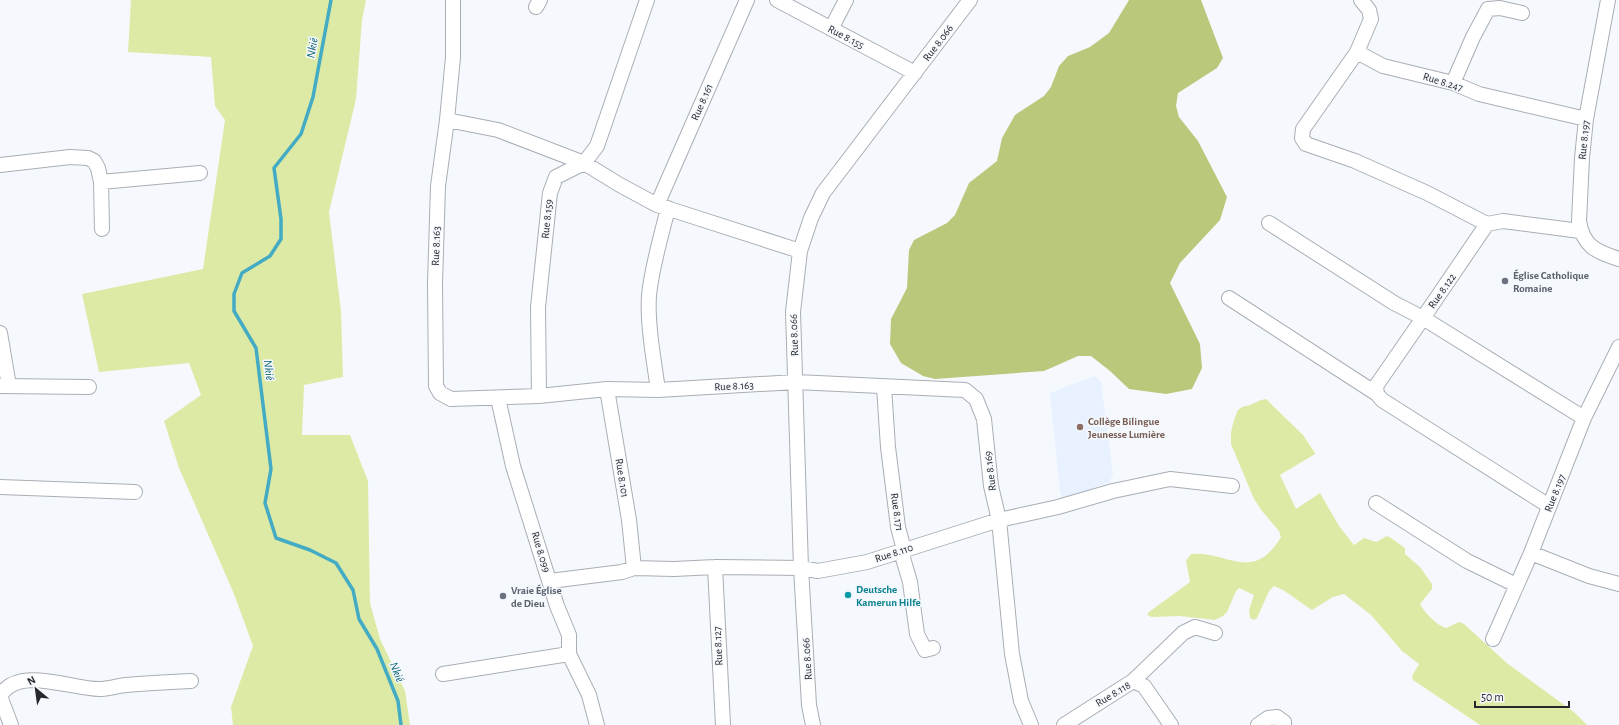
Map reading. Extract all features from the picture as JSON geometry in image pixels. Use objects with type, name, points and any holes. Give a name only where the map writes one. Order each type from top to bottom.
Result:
[{"type":"street","points":[[453,0],[453,57],[447,120],[498,130],[584,163],[620,185],[663,206],[800,251]]},
{"type":"street","name":"Rue 8.159","points":[[539,396],[538,307],[550,193],[556,177],[584,163],[597,146],[646,0]]},
{"type":"street","name":"Rue 8.161","points":[[658,390],[651,338],[649,296],[663,206],[747,0]]},
{"type":"street","name":"Rue 8.155","points":[[776,0],[915,73]]},
{"type":"street","points":[[831,29],[846,0]]},
{"type":"street","name":"Rue 8.066","points":[[813,725],[809,705],[801,568],[793,312],[800,251],[811,218],[823,193],[970,0]]},
{"type":"street","points":[[1361,0],[1368,10],[1370,19],[1357,52],[1303,129],[1302,138],[1306,144],[1355,160],[1426,193],[1487,224],[1503,221],[1580,231],[1586,242],[1596,250],[1619,259]]},
{"type":"street","name":"Rue 8.197","points":[[1580,231],[1580,189],[1586,119],[1608,0]]},
{"type":"street","points":[[1453,83],[1473,37],[1488,9],[1500,8],[1522,13]]},
{"type":"street","name":"Rue 8.247","points":[[1357,52],[1383,66],[1453,83],[1479,94],[1586,119]]},
{"type":"street","name":"Rue 8.163","points":[[447,120],[438,186],[435,283],[436,386],[440,393],[451,398],[498,398],[539,396],[607,389],[658,390],[796,382]]},
{"type":"street","points":[[0,165],[70,157],[88,158],[94,161],[98,168],[101,182],[102,229]]},
{"type":"street","points":[[101,182],[200,173]]},
{"type":"street","points":[[1269,223],[1394,304],[1423,318],[1376,386],[1377,394]]},
{"type":"street","name":"Rue 8.122","points":[[1487,224],[1423,318],[1584,418]]},
{"type":"street","points":[[1229,298],[1377,394],[1382,400],[1549,506]]},
{"type":"street","points":[[0,333],[4,386],[89,387]]},
{"type":"street","name":"Rue 8.197","points":[[1493,639],[1531,553],[1584,418],[1619,347]]},
{"type":"street","name":"Rue 8.169","points":[[796,382],[965,390],[976,399],[984,419],[991,486],[999,520],[1012,654],[1021,701],[1031,725]]},
{"type":"street","name":"Rue 8.171","points":[[884,387],[888,447],[898,527],[904,550],[903,558],[910,582],[918,634],[924,650],[933,648]]},
{"type":"street","name":"Rue 8.101","points":[[607,389],[629,520],[634,568]]},
{"type":"street","name":"Rue 8.099","points":[[498,398],[513,466],[557,606],[569,635],[569,654],[589,694],[597,725]]},
{"type":"street","name":"Rue 8.110","points":[[550,581],[622,572],[634,568],[801,568],[818,571],[867,562],[999,520],[1058,507],[1113,490],[1170,479],[1232,486]]},
{"type":"street","points":[[0,487],[135,492]]},
{"type":"street","points":[[1376,503],[1467,561],[1516,585]]},
{"type":"street","points":[[1531,553],[1589,576],[1619,584]]},
{"type":"street","name":"Rue 8.127","points":[[715,567],[723,725]]},
{"type":"street","points":[[1133,681],[1183,633],[1195,626],[1215,633]]},
{"type":"street","points":[[444,674],[569,654]]},
{"type":"street","points":[[11,725],[0,696],[3,690],[10,685],[26,681],[47,680],[82,688],[100,689],[126,685],[191,681]]},
{"type":"street","name":"Rue 8.118","points":[[1064,725],[1133,681],[1144,686],[1171,725]]},
{"type":"street","points":[[1258,725],[1268,718],[1277,717],[1284,722],[1284,725]]},
{"type":"shaded area","name":"Collège Bilingue Jeunesse Lumière","points":[[1094,376],[1101,382],[1113,475],[1109,482],[1063,500],[1060,491],[1050,393]]},
{"type":"green space","points":[[131,0],[366,0],[362,20],[356,99],[329,212],[341,311],[343,377],[304,385],[302,435],[350,435],[368,481],[370,603],[380,639],[405,691],[410,725],[233,725],[231,707],[253,646],[234,594],[179,468],[164,421],[201,395],[189,363],[99,372],[82,294],[203,269],[225,120],[215,106],[211,57],[128,52]]},
{"type":"green space","points":[[1129,0],[1201,0],[1223,58],[1217,68],[1178,93],[1176,106],[1179,117],[1198,141],[1227,197],[1220,220],[1180,263],[1170,283],[1200,344],[1202,368],[1192,389],[1166,394],[1129,389],[1091,356],[1078,356],[1044,371],[935,379],[923,376],[901,363],[890,344],[891,319],[907,288],[909,250],[914,240],[947,223],[955,215],[969,183],[997,161],[1002,138],[1015,115],[1044,96],[1051,87],[1059,66],[1068,56],[1090,47],[1109,33]]},
{"type":"green space","points":[[1266,399],[1303,435],[1315,453],[1280,475],[1296,509],[1320,493],[1339,526],[1354,545],[1364,538],[1376,542],[1387,536],[1405,548],[1405,554],[1420,567],[1432,584],[1432,589],[1420,604],[1431,618],[1446,628],[1459,622],[1464,624],[1508,664],[1574,712],[1587,725],[1480,725],[1413,680],[1412,676],[1419,664],[1402,651],[1371,615],[1344,594],[1333,597],[1312,610],[1283,590],[1274,586],[1269,591],[1257,618],[1254,620],[1250,618],[1249,610],[1254,595],[1239,588],[1236,591],[1227,612],[1215,620],[1179,616],[1152,617],[1147,615],[1190,582],[1186,561],[1191,554],[1204,554],[1239,562],[1250,562],[1260,559],[1271,551],[1281,537],[1279,531],[1254,499],[1231,444],[1231,432],[1238,410],[1242,407]]},
{"type":"waterway","name":"Nkié","points":[[331,0],[313,97],[301,134],[274,168],[281,219],[281,239],[270,256],[242,273],[234,294],[234,311],[256,348],[271,469],[265,503],[276,538],[310,550],[336,563],[353,590],[359,619],[377,649],[398,701],[401,725]]},
{"type":"place","name":"Église Catholique Romaine","points":[[1505,281]]},
{"type":"place","name":"Collège Bilingue Jeunesse Lumière","points":[[1080,427]]},
{"type":"place","name":"Deutsche Kamerun Hilfe","points":[[848,595]]},
{"type":"place","name":"Vraie Église de Dieu","points":[[503,596]]}]
